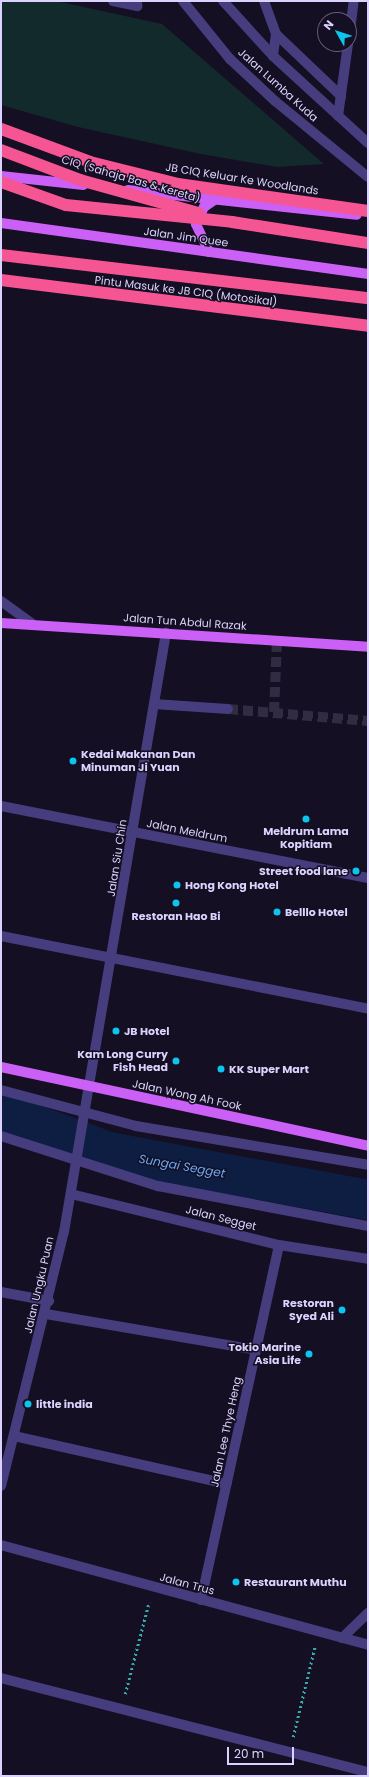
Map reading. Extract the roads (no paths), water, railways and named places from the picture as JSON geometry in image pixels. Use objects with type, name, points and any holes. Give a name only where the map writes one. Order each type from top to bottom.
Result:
[{"type":"highway","name":"JB CIQ Keluar Ke Woodlands","points":[[1,129],[90,162],[178,184],[366,213]]},
{"type":"highway","name":"CIQ (Sahaja Bas & Kereta)","points":[[1,150],[80,180],[232,222]]},
{"type":"highway","points":[[1,182],[66,205],[232,222],[368,243]]},
{"type":"highway","points":[[1,255],[368,298]]},
{"type":"highway","name":"Pintu Masuk ke JB CIQ (Motosikal)","points":[[1,280],[368,326]]},
{"type":"main road","points":[[1,176],[366,213]]},
{"type":"main road","points":[[209,252],[196,224],[204,207],[216,199]]},
{"type":"main road","name":"Jalan Jim Quee","points":[[1,223],[368,274]]},
{"type":"main road","name":"Jalan Tun Abdul Razak","points":[[1,623],[368,647]]},
{"type":"main road","name":"Jalan Wong Ah Fook","points":[[1,1067],[368,1146]]},
{"type":"street","points":[[113,1],[137,6],[137,1]]},
{"type":"street","name":"Jalan Lumba Kuda","points":[[182,1],[236,64],[368,178]]},
{"type":"street","name":"Jalan Lumba Kuda","points":[[223,1],[273,56],[368,143]]},
{"type":"street","points":[[264,1],[276,34],[341,96]]},
{"type":"street","points":[[353,12],[354,1]]},
{"type":"street","points":[[273,56],[276,34]]},
{"type":"street","points":[[338,116],[347,52]]},
{"type":"street","name":"Jalan Lumba Kuda","points":[[348,126],[368,133]]},
{"type":"street","points":[[1,601],[34,625]]},
{"type":"street","name":"Jalan Siu Chin","points":[[91,1087],[166,633]]},
{"type":"street","points":[[154,704],[228,709]]},
{"type":"street","name":"Jalan Meldrum","points":[[1,806],[368,878]]},
{"type":"street","points":[[1,936],[368,1009]]},
{"type":"street","name":"Jalan Ungku Puan","points":[[1,1486],[46,1314],[91,1087]]},
{"type":"street","points":[[1,1090],[86,1117],[368,1165]]},
{"type":"street","points":[[1,1136],[158,1186],[368,1226]]},
{"type":"street","name":"Jalan Segget","points":[[71,1194],[279,1245],[368,1259]]},
{"type":"street","name":"Jalan Lee Thye Heng","points":[[201,1600],[279,1245]]},
{"type":"street","points":[[1,1292],[48,1301]]},
{"type":"street","points":[[46,1314],[256,1350]]},
{"type":"street","points":[[14,1436],[227,1484]]},
{"type":"street","name":"Jalan Trus","points":[[1,1545],[152,1588],[368,1645]]},
{"type":"street","points":[[342,1638],[368,1613]]},
{"type":"street","points":[[1,1678],[368,1772]]},
{"type":"waterway","name":"Sungai Segget","points":[[1,1112],[109,1152],[368,1200]]},
{"type":"tunnel","points":[[274,712],[277,640]]},
{"type":"tunnel","points":[[228,709],[368,721]]},
{"type":"place","name":"Kedai Makanan Dan Minuman Ji Yuan","points":[[73,761]]},
{"type":"place","name":"Meldrum Lama Kopitiam","points":[[306,819]]},
{"type":"place","name":"Street food lane","points":[[356,871]]},
{"type":"place","name":"Hong Kong Hotel","points":[[177,885]]},
{"type":"place","name":"Restoran Hao Bi","points":[[176,903]]},
{"type":"place","name":"Belllo Hotel","points":[[277,912]]},
{"type":"place","name":"JB Hotel","points":[[116,1031]]},
{"type":"place","name":"Kam Long Curry Fish Head","points":[[176,1061]]},
{"type":"place","name":"KK Super Mart","points":[[221,1069]]},
{"type":"place","name":"Restoran Syed Ali","points":[[342,1310]]},
{"type":"place","name":"Tokio Marine Asia Life","points":[[309,1354]]},
{"type":"place","name":"little india","points":[[28,1404]]},
{"type":"place","name":"Restaurant Muthu","points":[[236,1582]]}]
